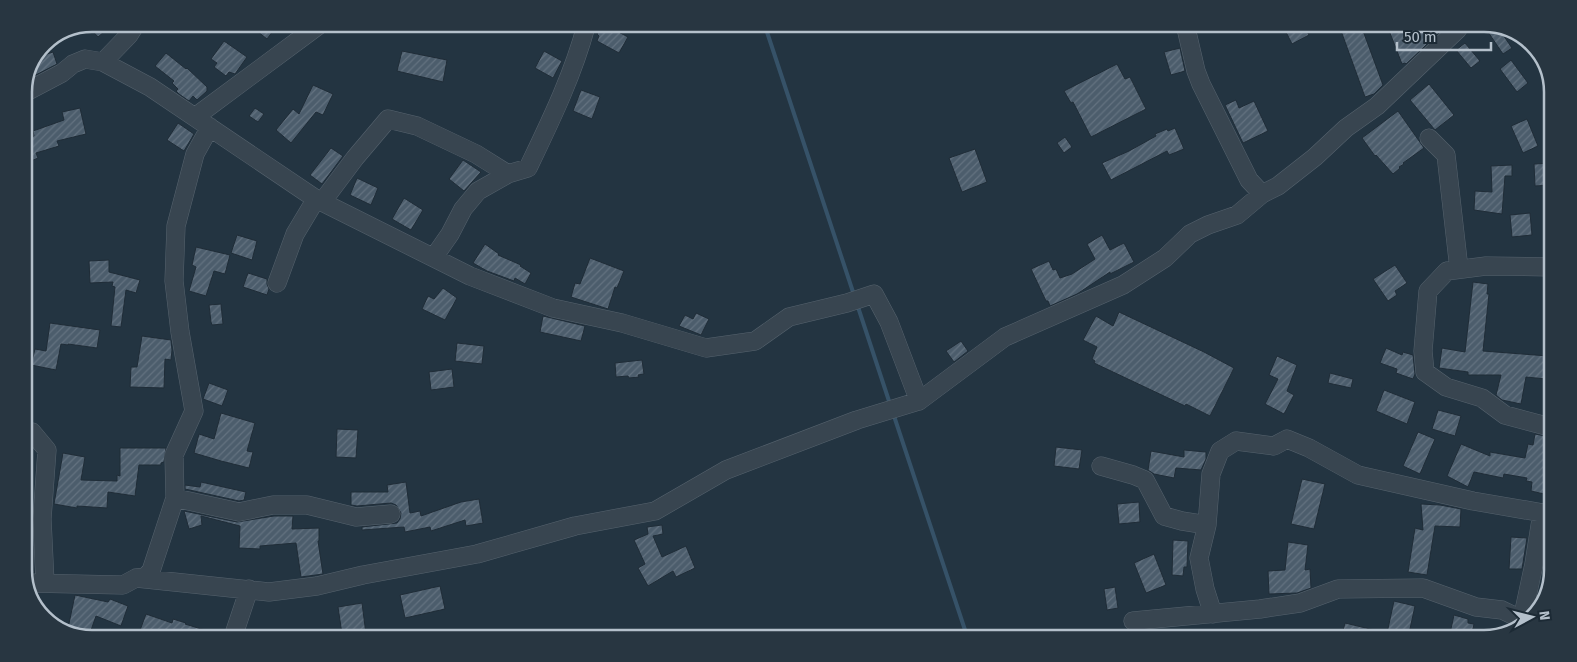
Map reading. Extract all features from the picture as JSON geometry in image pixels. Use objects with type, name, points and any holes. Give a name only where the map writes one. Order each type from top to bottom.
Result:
[{"type":"street","points":[[102,62],[131,32]]},
{"type":"street","points":[[195,117],[310,32]]},
{"type":"street","points":[[434,258],[450,234],[463,209],[478,190],[508,174],[528,168],[548,127],[578,55],[584,32]]},
{"type":"street","points":[[1187,32],[1201,84],[1249,180],[1262,194]]},
{"type":"street","points":[[136,578],[269,592],[317,586],[363,575],[477,554],[575,526],[655,511],[726,470],[857,420],[919,401],[1005,337],[1123,285],[1165,258],[1190,234],[1208,225],[1237,215],[1262,194],[1286,180],[1315,157],[1346,128],[1377,106],[1455,32]]},
{"type":"street","points":[[33,88],[62,73],[73,64],[85,59],[102,62],[150,87],[319,200],[470,276],[553,308],[622,322],[706,348],[755,341],[789,317],[847,303],[874,294],[889,322],[919,401]]},
{"type":"street","points":[[277,283],[295,234],[319,200],[388,119],[417,126],[476,154],[508,174]]},
{"type":"street","points":[[34,583],[123,585],[136,578],[145,577],[151,571],[175,498],[174,455],[194,411],[180,332],[174,281],[176,226],[195,154],[210,127]]},
{"type":"street","points":[[1429,138],[1446,155],[1459,269]]},
{"type":"street","points":[[1544,267],[1486,266],[1447,270],[1428,291],[1424,342],[1424,372],[1446,387],[1482,398],[1505,415],[1544,425]]},
{"type":"street","points":[[33,433],[47,450],[42,519],[46,582]]},
{"type":"street","points":[[1213,614],[1199,558],[1207,525],[1211,474],[1220,452],[1236,441],[1274,446],[1287,439],[1309,448],[1358,475],[1464,499],[1544,514]]},
{"type":"street","points":[[1101,466],[1144,480],[1164,516],[1207,525]]},
{"type":"street","points":[[175,498],[238,512],[273,505],[307,505],[356,517],[391,514]]},
{"type":"street","points":[[1529,592],[1544,519]]},
{"type":"street","points":[[1133,621],[1300,604],[1338,589],[1423,588],[1476,607],[1502,610],[1507,612]]},
{"type":"street","points":[[235,630],[249,589]]},
{"type":"building","points":[[93,32],[104,32],[98,37]]},
{"type":"building","points":[[258,32],[272,32],[267,39]]},
{"type":"building","points":[[598,32],[618,32],[628,37],[619,53],[597,41],[599,36],[597,34]]},
{"type":"building","points":[[1286,32],[1307,32],[1309,35],[1292,44]]},
{"type":"building","points":[[1341,32],[1363,32],[1383,85],[1374,94],[1365,97]]},
{"type":"building","points":[[1390,32],[1440,32],[1406,64],[1402,64]]},
{"type":"building","points":[[1488,33],[1504,36],[1512,48],[1503,54]]},
{"type":"building","points":[[224,41],[247,57],[235,74],[229,72],[226,76],[214,67],[217,63],[211,59]]},
{"type":"building","points":[[1465,43],[1480,61],[1471,68],[1456,50]]},
{"type":"building","points":[[1180,48],[1185,71],[1171,75],[1164,52]]},
{"type":"building","points":[[402,51],[447,60],[443,82],[397,71]]},
{"type":"building","points":[[544,51],[562,61],[553,78],[535,68]]},
{"type":"building","points":[[53,52],[57,64],[36,75],[39,66],[47,54]]},
{"type":"building","points":[[166,53],[187,68],[207,87],[207,91],[197,100],[193,96],[189,101],[179,94],[176,91],[178,89],[172,83],[174,81],[155,66]]},
{"type":"building","points":[[1511,60],[1528,83],[1517,92],[1500,69]]},
{"type":"building","points":[[1117,64],[1125,79],[1130,77],[1146,109],[1091,137],[1073,102],[1071,103],[1064,91]]},
{"type":"building","points":[[1429,84],[1454,115],[1435,130],[1410,100]]},
{"type":"building","points":[[313,85],[333,94],[323,115],[316,112],[291,143],[276,130],[293,109],[299,114]]},
{"type":"building","points":[[581,90],[600,97],[592,119],[573,111]]},
{"type":"building","points":[[1236,100],[1239,108],[1254,101],[1268,131],[1243,143],[1225,105]]},
{"type":"building","points":[[80,108],[86,134],[57,141],[59,146],[36,153],[38,158],[33,160],[33,131],[64,120],[62,112]]},
{"type":"building","points":[[255,108],[264,114],[258,122],[249,116]]},
{"type":"building","points":[[1398,111],[1424,148],[1403,163],[1393,174],[1375,156],[1362,138]]},
{"type":"building","points":[[1527,119],[1538,146],[1523,153],[1511,126]]},
{"type":"building","points":[[178,123],[194,134],[184,151],[167,140]]},
{"type":"building","points":[[1175,128],[1184,149],[1169,155],[1167,151],[1111,180],[1102,163],[1129,151],[1156,136],[1155,134]]},
{"type":"building","points":[[1065,137],[1072,147],[1064,153],[1057,143]]},
{"type":"building","points":[[331,148],[343,156],[322,184],[310,175]]},
{"type":"building","points":[[975,149],[987,182],[962,192],[949,158]]},
{"type":"building","points":[[463,160],[481,172],[464,191],[449,179]]},
{"type":"building","points":[[1544,163],[1544,185],[1535,186],[1534,164]]},
{"type":"building","points":[[1512,165],[1512,176],[1505,176],[1502,214],[1474,210],[1475,191],[1492,192],[1491,166]]},
{"type":"building","points":[[357,178],[378,188],[371,205],[350,195]]},
{"type":"building","points":[[404,198],[423,210],[411,230],[392,219]]},
{"type":"building","points":[[1530,213],[1532,235],[1512,237],[1510,215]]},
{"type":"building","points":[[237,235],[257,241],[252,260],[231,253]]},
{"type":"building","points":[[1102,235],[1110,250],[1124,243],[1134,262],[1110,274],[1110,272],[1077,294],[1050,306],[1031,269],[1049,261],[1053,270],[1056,269],[1060,278],[1072,274],[1095,259],[1087,244]]},
{"type":"building","points":[[485,244],[498,255],[521,265],[531,273],[525,284],[515,278],[514,281],[487,271],[473,263]]},
{"type":"building","points":[[196,247],[230,255],[225,274],[214,271],[206,296],[189,291],[196,267],[192,265]]},
{"type":"building","points":[[590,258],[624,271],[617,288],[615,287],[608,309],[571,297],[575,283],[580,284]]},
{"type":"building","points":[[109,260],[109,272],[140,280],[136,293],[126,290],[121,327],[111,326],[115,287],[112,286],[113,282],[90,283],[89,261]]},
{"type":"building","points":[[1395,265],[1407,283],[1395,291],[1397,295],[1388,301],[1373,279]]},
{"type":"building","points":[[248,273],[267,279],[269,289],[267,295],[243,287]]},
{"type":"building","points":[[1473,282],[1488,284],[1487,294],[1489,294],[1483,351],[1544,356],[1544,379],[1526,377],[1521,404],[1502,400],[1496,395],[1501,375],[1468,375],[1468,372],[1439,368],[1442,348],[1465,352]]},
{"type":"building","points":[[443,288],[457,298],[445,320],[422,309],[428,296],[434,299]]},
{"type":"building","points":[[221,304],[223,324],[212,325],[209,305]]},
{"type":"building","points":[[1119,312],[1234,368],[1210,416],[1094,363],[1095,361],[1092,359],[1097,347],[1083,340],[1096,316],[1113,326]]},
{"type":"building","points":[[696,313],[709,319],[701,335],[679,326],[685,315],[693,319]]},
{"type":"building","points":[[543,316],[585,326],[581,341],[540,332]]},
{"type":"building","points":[[50,323],[100,330],[97,348],[61,344],[56,370],[33,365],[35,349],[46,351]]},
{"type":"building","points":[[142,336],[171,340],[171,360],[165,359],[164,388],[130,387],[131,367],[137,367]]},
{"type":"building","points":[[961,341],[968,351],[954,362],[946,351]]},
{"type":"building","points":[[457,343],[484,346],[482,364],[455,361]]},
{"type":"building","points":[[1386,348],[1402,355],[1403,352],[1413,355],[1415,374],[1413,379],[1396,373],[1397,369],[1380,363]]},
{"type":"building","points":[[1277,356],[1297,365],[1287,391],[1294,395],[1284,414],[1265,404],[1278,379],[1269,375]]},
{"type":"building","points":[[642,360],[644,374],[638,375],[639,377],[616,377],[615,363]]},
{"type":"building","points":[[452,369],[454,387],[431,390],[429,372]]},
{"type":"building","points":[[1330,373],[1353,379],[1351,388],[1328,383]]},
{"type":"building","points":[[209,383],[228,390],[222,406],[203,399]]},
{"type":"building","points":[[1384,390],[1415,402],[1407,424],[1376,411]]},
{"type":"building","points":[[1438,410],[1461,416],[1455,436],[1432,429]]},
{"type":"building","points":[[221,413],[255,423],[247,451],[253,452],[249,468],[194,453],[199,434],[214,439]]},
{"type":"building","points":[[337,429],[358,430],[356,458],[336,457]]},
{"type":"building","points":[[1418,432],[1435,439],[1420,474],[1403,466]]},
{"type":"building","points":[[1535,434],[1544,436],[1544,494],[1531,491],[1532,482],[1526,481],[1527,478],[1504,474],[1503,478],[1474,472],[1468,487],[1447,476],[1461,444],[1490,456],[1490,452],[1525,458],[1528,444],[1533,445]]},
{"type":"building","points":[[1056,447],[1082,450],[1079,469],[1054,466]]},
{"type":"building","points":[[120,448],[166,448],[164,462],[161,465],[139,465],[135,496],[108,492],[107,508],[77,506],[77,508],[54,504],[63,453],[85,457],[81,480],[117,481],[117,475],[120,476]]},
{"type":"building","points":[[1184,450],[1206,452],[1206,459],[1201,470],[1176,468],[1174,478],[1154,474],[1148,470],[1151,451],[1184,457]]},
{"type":"building","points":[[1302,479],[1325,484],[1314,529],[1291,524]]},
{"type":"building","points":[[201,482],[246,492],[244,500],[239,501],[185,489],[185,485],[200,487]]},
{"type":"building","points":[[406,482],[410,513],[420,511],[421,516],[461,502],[479,499],[483,523],[466,526],[465,520],[431,531],[430,527],[405,532],[404,527],[362,530],[362,527],[397,523],[401,513],[396,505],[391,503],[351,505],[351,492],[388,492],[387,485]]},
{"type":"building","points":[[1139,502],[1140,522],[1119,524],[1117,504]]},
{"type":"building","points":[[1421,504],[1461,509],[1460,527],[1435,526],[1427,575],[1408,572],[1415,528],[1423,530]]},
{"type":"building","points":[[184,511],[237,522],[274,516],[293,516],[292,529],[319,528],[318,541],[323,574],[301,577],[296,543],[260,546],[260,549],[239,548],[240,526],[201,516],[202,525],[189,529]]},
{"type":"building","points":[[662,525],[663,534],[653,536],[662,557],[686,546],[695,568],[676,577],[673,571],[648,586],[638,568],[645,564],[634,540],[648,534],[647,527]]},
{"type":"building","points":[[1511,537],[1527,538],[1522,569],[1509,569]]},
{"type":"building","points":[[1173,540],[1188,541],[1187,567],[1184,567],[1183,576],[1172,575]]},
{"type":"building","points":[[1288,542],[1308,545],[1305,570],[1310,569],[1311,588],[1297,593],[1269,594],[1268,571],[1285,570]]},
{"type":"building","points":[[1154,554],[1166,585],[1146,593],[1134,563]]},
{"type":"building","points":[[440,586],[445,609],[405,618],[400,595]]},
{"type":"building","points":[[1115,587],[1118,608],[1107,610],[1104,589]]},
{"type":"building","points":[[75,595],[108,602],[110,599],[128,606],[121,626],[96,616],[91,630],[69,625]]},
{"type":"building","points":[[1394,601],[1415,606],[1410,630],[1388,630]]},
{"type":"building","points":[[362,603],[365,630],[341,630],[338,607]]},
{"type":"building","points":[[146,614],[172,623],[173,619],[205,630],[140,630]]},
{"type":"building","points":[[1454,615],[1468,619],[1468,623],[1474,624],[1473,630],[1451,630]]},
{"type":"building","points":[[1345,623],[1374,630],[1343,630]]},
{"type":"waterway","points":[[767,32],[854,295]]},
{"type":"waterway","points":[[857,304],[890,404]]},
{"type":"waterway","points":[[893,413],[965,630]]}]
